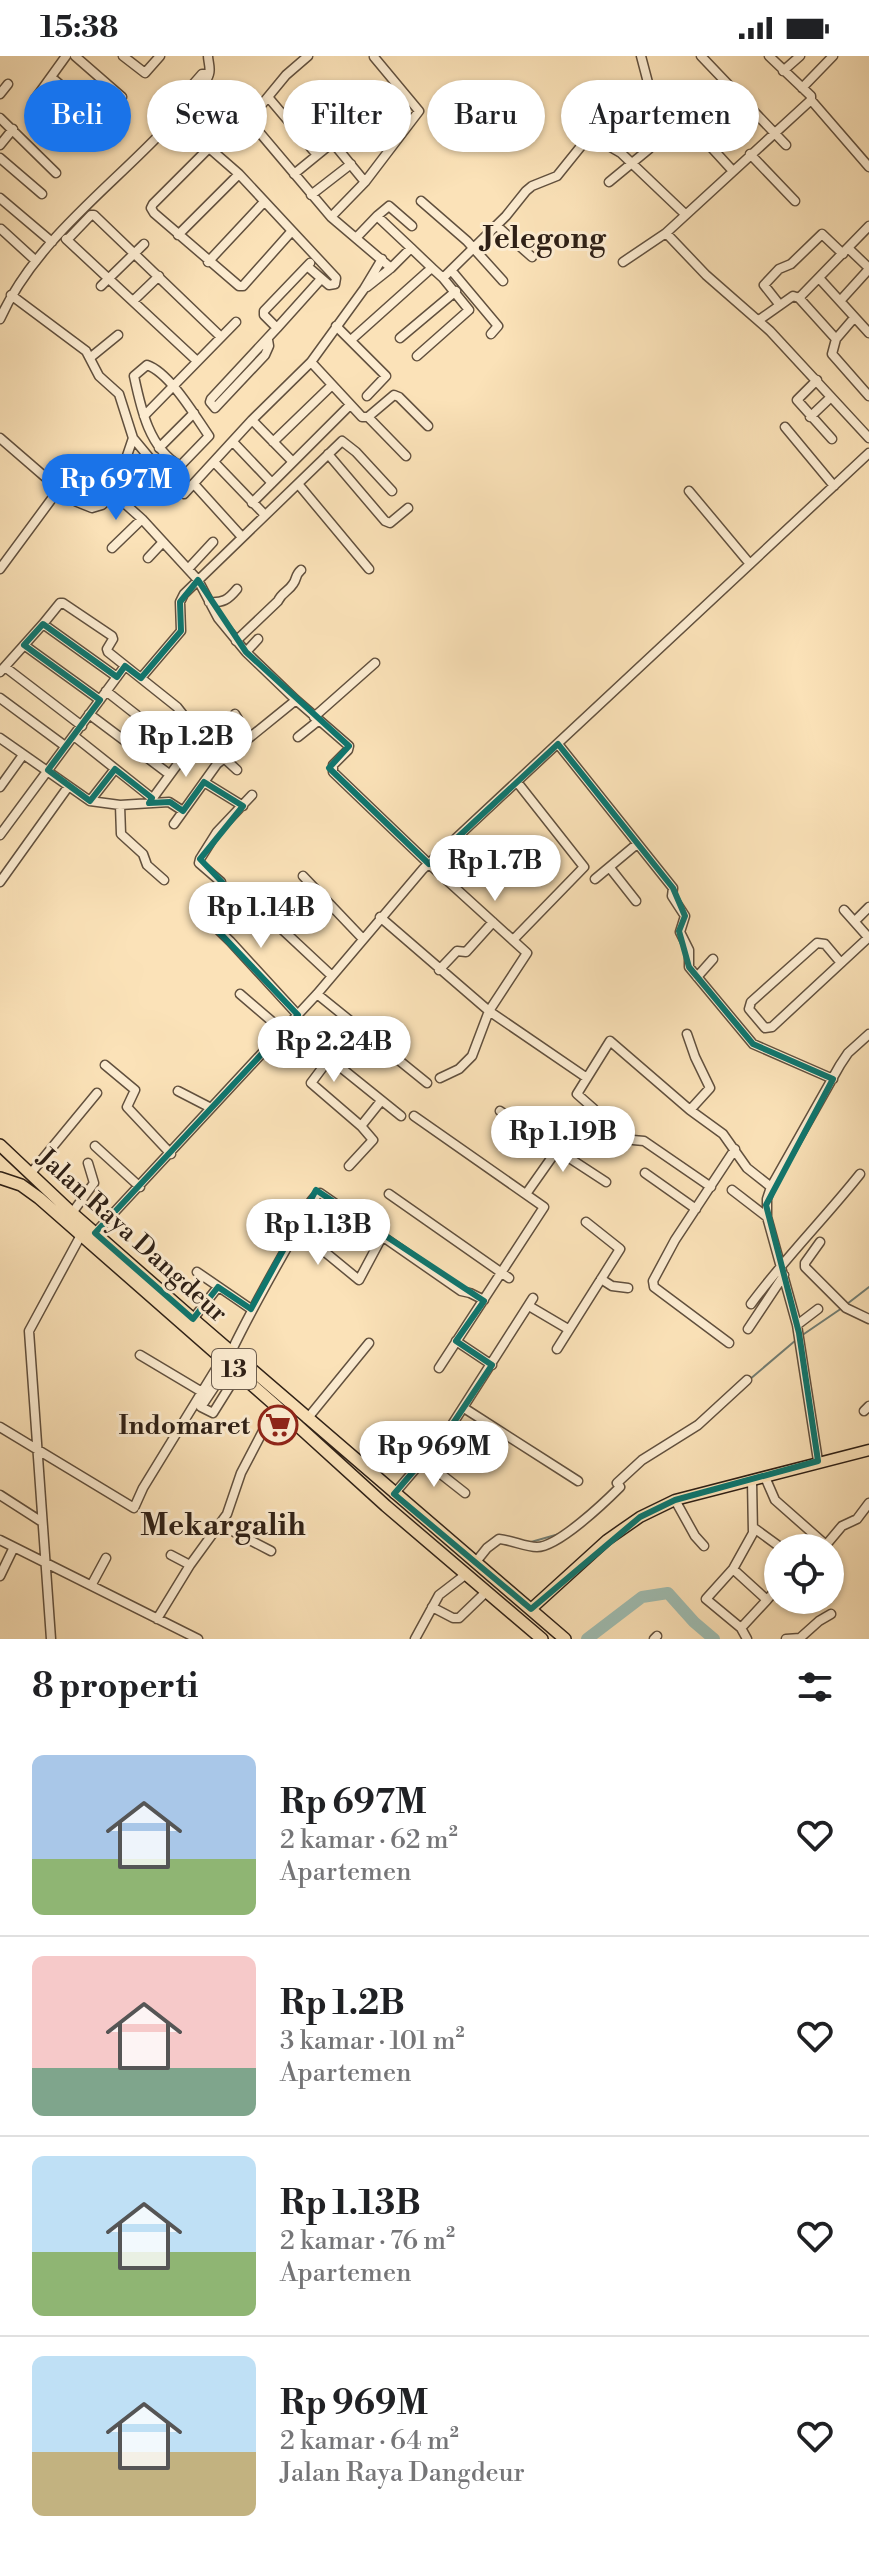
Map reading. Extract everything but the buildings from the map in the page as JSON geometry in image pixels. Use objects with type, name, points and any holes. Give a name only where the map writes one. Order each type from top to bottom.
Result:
[{"type":"highway","name":"Jalan Raya Dangdeur","points":[[0,1145],[193,1319],[230,1362],[307,1419],[564,1638]]},
{"type":"highway","name":"Jalan Raya Dangdeur","points":[[0,1178],[21,1185],[39,1198],[230,1362],[463,1573],[542,1639]]},
{"type":"main road","points":[[531,1609],[607,1540],[640,1517],[675,1500],[869,1450]]},
{"type":"street","points":[[49,80],[66,56]]},
{"type":"street","points":[[75,56],[103,80]]},
{"type":"street","points":[[123,56],[145,73],[160,56]]},
{"type":"street","points":[[205,80],[209,74],[208,56]]},
{"type":"street","points":[[308,56],[286,75],[268,97],[317,155]]},
{"type":"street","points":[[641,56],[647,80]]},
{"type":"street","points":[[701,56],[786,145]]},
{"type":"street","points":[[769,56],[802,88],[868,164]]},
{"type":"street","points":[[783,71],[800,56]]},
{"type":"street","points":[[802,88],[833,56]]},
{"type":"street","points":[[331,217],[365,182],[419,111],[374,57]]},
{"type":"street","points":[[51,77],[55,80]]},
{"type":"street","points":[[0,94],[8,84]]},
{"type":"street","points":[[623,262],[666,233],[811,100]]},
{"type":"street","points":[[0,118],[56,173]]},
{"type":"street","points":[[0,145],[13,129]]},
{"type":"street","points":[[443,278],[497,226],[532,186],[557,176],[590,135],[613,147],[633,163],[685,214]]},
{"type":"street","points":[[267,142],[331,217],[391,268]]},
{"type":"street","points":[[64,237],[147,150]]},
{"type":"street","points":[[205,152],[153,204],[151,208],[154,213],[233,285],[243,286],[291,232]]},
{"type":"street","points":[[214,152],[239,174],[336,281],[332,286],[307,266]]},
{"type":"street","points":[[294,174],[321,152]]},
{"type":"street","points":[[340,152],[365,182]]},
{"type":"street","points":[[609,182],[646,152]]},
{"type":"street","points":[[716,152],[732,170]]},
{"type":"street","points":[[750,154],[795,201]]},
{"type":"street","points":[[0,158],[42,194]]},
{"type":"street","points":[[311,195],[351,164]]},
{"type":"street","points":[[178,235],[239,174]]},
{"type":"street","points":[[0,198],[52,242]]},
{"type":"street","points":[[421,201],[474,248],[503,281]]},
{"type":"street","points":[[208,262],[264,202]]},
{"type":"street","points":[[356,238],[389,206],[412,226]]},
{"type":"street","points":[[0,319],[11,295],[52,242],[64,237],[92,215],[221,337]]},
{"type":"street","points":[[377,216],[443,278],[469,310],[417,356]]},
{"type":"street","points":[[497,226],[532,257]]},
{"type":"street","points":[[799,298],[869,226]]},
{"type":"street","points":[[1,229],[36,261]]},
{"type":"street","points":[[666,233],[706,275],[759,320],[869,438]]},
{"type":"street","points":[[779,304],[764,285],[822,234],[869,268],[840,301]]},
{"type":"street","points":[[64,237],[197,361]]},
{"type":"street","points":[[101,286],[144,244]]},
{"type":"street","points":[[364,289],[411,248]]},
{"type":"street","points":[[277,328],[264,315],[264,311],[315,256]]},
{"type":"street","points":[[11,295],[91,357],[99,376],[119,394],[133,438],[184,494],[311,362],[382,259]]},
{"type":"street","points":[[351,340],[432,268]]},
{"type":"street","points":[[451,270],[498,326],[491,334]]},
{"type":"street","points":[[133,301],[159,276]]},
{"type":"street","points":[[819,278],[869,333]]},
{"type":"street","points":[[239,376],[268,350],[268,340],[321,279]]},
{"type":"street","points":[[400,338],[458,295]]},
{"type":"street","points":[[759,320],[791,296],[799,298],[836,339]]},
{"type":"street","points":[[854,318],[831,350],[833,358],[869,396]]},
{"type":"street","points":[[144,416],[236,322]]},
{"type":"street","points":[[336,326],[386,376],[367,396]]},
{"type":"street","points":[[91,357],[118,335]]},
{"type":"street","points":[[311,362],[362,417],[368,417],[389,396],[394,395],[428,426]]},
{"type":"street","points":[[150,365],[194,413],[209,436],[180,466],[159,448],[144,416],[134,376],[150,365]]},
{"type":"street","points":[[817,380],[797,400],[832,439]]},
{"type":"street","points":[[273,442],[332,385]]},
{"type":"street","points":[[810,417],[831,397]]},
{"type":"street","points":[[252,503],[350,405]]},
{"type":"street","points":[[159,448],[194,413]]},
{"type":"street","points":[[368,417],[406,456]]},
{"type":"street","points":[[252,420],[293,462]]},
{"type":"street","points":[[785,427],[834,486]]},
{"type":"street","points":[[0,438],[59,489],[92,508],[102,505],[114,494],[133,438]]},
{"type":"street","points":[[141,678],[181,631],[180,602],[184,594],[264,514],[344,441],[392,491]]},
{"type":"street","points":[[234,443],[272,483]]},
{"type":"street","points":[[95,1233],[317,994],[380,917],[429,864],[869,453]]},
{"type":"street","points":[[328,454],[385,521],[390,523],[408,508]]},
{"type":"street","points":[[215,463],[264,514]]},
{"type":"street","points":[[194,484],[242,537]]},
{"type":"street","points":[[299,485],[369,569]]},
{"type":"street","points":[[0,569],[59,489]]},
{"type":"street","points":[[689,491],[750,564]]},
{"type":"street","points":[[114,494],[142,519],[198,580],[209,602],[246,652],[349,746],[333,765],[333,772],[527,954],[489,1011],[470,1059],[459,1069],[440,1078]]},
{"type":"street","points":[[112,548],[142,519]]},
{"type":"street","points":[[148,558],[163,542]]},
{"type":"street","points":[[188,569],[213,542]]},
{"type":"street","points":[[0,551],[9,558]]},
{"type":"street","points":[[236,641],[294,584],[296,574],[301,570]]},
{"type":"street","points":[[209,602],[221,603],[237,589]]},
{"type":"street","points":[[82,726],[2,669],[60,603],[112,636],[107,651],[177,707],[199,735],[237,770]]},
{"type":"street","points":[[43,624],[117,677]]},
{"type":"street","points":[[246,652],[258,639]]},
{"type":"street","points":[[24,645],[100,700]]},
{"type":"street","points":[[298,737],[375,663]]},
{"type":"street","points":[[0,835],[125,666]]},
{"type":"street","points":[[106,691],[185,753]]},
{"type":"street","points":[[0,698],[65,746]]},
{"type":"street","points":[[174,824],[224,758],[296,700]]},
{"type":"street","points":[[89,714],[169,774]]},
{"type":"street","points":[[210,746],[237,723],[235,714]]},
{"type":"street","points":[[151,800],[199,735]]},
{"type":"street","points":[[74,736],[151,800]]},
{"type":"street","points":[[0,738],[90,801],[120,805],[151,800],[169,802],[183,811]]},
{"type":"street","points":[[558,744],[673,888],[672,896],[685,916],[680,932],[689,950],[689,966],[697,977],[753,1044],[833,1079]]},
{"type":"street","points":[[2,781],[23,755]]},
{"type":"street","points":[[90,801],[115,769]]},
{"type":"street","points":[[204,782],[243,806]]},
{"type":"street","points":[[513,940],[584,867],[517,782]]},
{"type":"street","points":[[0,882],[68,787]]},
{"type":"street","points":[[252,795],[217,832],[200,859],[199,863],[221,882],[198,910],[297,1014]]},
{"type":"street","points":[[120,805],[121,834],[143,854],[147,865],[164,880]]},
{"type":"street","points":[[595,879],[637,844]]},
{"type":"street","points":[[444,850],[470,877]]},
{"type":"street","points":[[0,863],[9,869]]},
{"type":"street","points":[[610,868],[636,901]]},
{"type":"street","points":[[303,876],[363,939]]},
{"type":"street","points":[[244,902],[252,908],[256,905],[332,976]]},
{"type":"street","points":[[855,921],[869,907]]},
{"type":"street","points":[[841,963],[825,944],[817,943],[751,1002],[749,1009],[765,1028],[772,1027],[841,963],[869,937],[844,910]]},
{"type":"street","points":[[380,917],[489,1011],[587,1078]]},
{"type":"street","points":[[439,970],[457,951],[464,953],[469,949],[493,922]]},
{"type":"street","points":[[697,977],[713,959]]},
{"type":"street","points":[[240,994],[401,1116]]},
{"type":"street","points":[[317,994],[427,1083]]},
{"type":"street","points":[[687,1034],[710,1088],[690,1110]]},
{"type":"street","points":[[818,1461],[798,1333],[766,1205],[771,1187],[848,1053],[865,1045],[869,1034]]},
{"type":"street","points":[[594,1109],[577,1094],[610,1041],[690,1110],[723,1134],[747,1168],[771,1187]]},
{"type":"street","points":[[329,1059],[311,1083],[372,1136],[372,1142],[349,1166]]},
{"type":"street","points":[[105,1065],[135,1090],[127,1107],[171,1154]]},
{"type":"street","points":[[178,1091],[211,1108]]},
{"type":"street","points":[[31,1173],[97,1093]]},
{"type":"street","points":[[361,1126],[381,1101]]},
{"type":"street","points":[[500,1111],[606,1182]]},
{"type":"street","points":[[414,1116],[544,1207],[506,1276],[484,1300],[439,1368]]},
{"type":"street","points":[[633,1140],[644,1141],[711,1187]]},
{"type":"street","points":[[95,1146],[140,1187]]},
{"type":"street","points":[[729,1343],[654,1287],[654,1274],[735,1149]]},
{"type":"street","points":[[526,1194],[557,1150]]},
{"type":"street","points":[[72,1213],[94,1183],[88,1163]]},
{"type":"street","points":[[645,1173],[696,1209]]},
{"type":"street","points":[[751,1304],[860,1174]]},
{"type":"street","points":[[732,1190],[767,1217]]},
{"type":"street","points":[[230,1362],[201,1407],[213,1413],[251,1309],[308,1204],[320,1193],[461,1291],[484,1300]]},
{"type":"street","points":[[389,1194],[506,1276]]},
{"type":"street","points":[[557,1349],[620,1248],[586,1222]]},
{"type":"street","points":[[297,1229],[359,1280],[383,1235]]},
{"type":"street","points":[[51,1639],[29,1326],[81,1235]]},
{"type":"street","points":[[820,1242],[804,1265],[845,1306],[869,1319]]},
{"type":"street","points":[[197,1272],[251,1309]]},
{"type":"street","points":[[748,1329],[784,1275]]},
{"type":"street","points":[[601,1279],[612,1286],[628,1288]]},
{"type":"street","points":[[193,1319],[218,1287]]},
{"type":"street","points":[[394,1494],[464,1408],[531,1302],[568,1329]]},
{"type":"street","points":[[798,1333],[818,1309]]},
{"type":"street","points":[[456,1341],[492,1365]]},
{"type":"street","points":[[307,1419],[369,1343]]},
{"type":"street","points":[[140,1355],[202,1392]]},
{"type":"street","points":[[0,1427],[134,1508],[202,1392],[230,1362]]},
{"type":"street","points":[[473,1560],[499,1539],[542,1546],[582,1523],[642,1460],[698,1425],[747,1380]]},
{"type":"street","points":[[157,1619],[231,1505],[234,1490],[252,1450],[276,1406]]},
{"type":"street","points":[[464,1408],[578,1481]]},
{"type":"street","points":[[423,1460],[465,1493]]},
{"type":"street","points":[[765,1477],[775,1500],[826,1545],[842,1526],[857,1519],[869,1503]]},
{"type":"street","points":[[752,1481],[754,1528],[749,1543],[733,1569],[706,1599],[741,1628],[747,1639],[754,1639]]},
{"type":"street","points":[[0,1495],[42,1522]]},
{"type":"street","points":[[675,1500],[704,1546]]},
{"type":"street","points":[[219,1524],[271,1551]]},
{"type":"street","points":[[754,1528],[764,1535]]},
{"type":"street","points":[[0,1540],[198,1639]]},
{"type":"street","points":[[0,1576],[14,1547]]},
{"type":"street","points":[[171,1555],[190,1565]]},
{"type":"street","points":[[92,1584],[106,1558]]},
{"type":"street","points":[[733,1569],[764,1597]]},
{"type":"street","points":[[415,1639],[439,1595],[463,1573]]},
{"type":"street","points":[[432,1607],[459,1618],[486,1592]]},
{"type":"street","points":[[741,1628],[764,1603]]},
{"type":"street","points":[[786,1639],[800,1638],[831,1614]]},
{"type":"highlighted area","points":[[198,580],[246,652],[349,746],[329,768],[429,864],[558,744],[673,888],[685,916],[679,931],[689,967],[753,1044],[833,1079],[766,1205],[799,1333],[818,1461],[675,1500],[640,1517],[531,1609],[394,1494],[448,1431],[492,1365],[456,1341],[484,1301],[316,1190],[251,1309],[218,1287],[193,1319],[95,1233],[298,1015],[198,910],[222,882],[200,859],[243,806],[204,782],[183,811],[170,802],[149,803],[152,798],[115,769],[90,801],[48,770],[100,700],[24,645],[43,624],[117,677],[125,666],[141,678],[181,631],[180,602]]},
{"type":"waterway","points":[[847,1304],[869,1287]]},
{"type":"waterway","points":[[801,1336],[842,1308]]},
{"type":"waterway","points":[[749,1380],[796,1340]]},
{"type":"waterway","points":[[531,1542],[559,1534]]},
{"type":"waterway","points":[[587,1639],[642,1597],[668,1593],[714,1639]]},
{"type":"place","name":"Indomaret","points":[[278,1425]]},
{"type":"district","name":"Jelegong","points":[[544,238]]},
{"type":"district","name":"Mekargalih","points":[[223,1525]]}]
